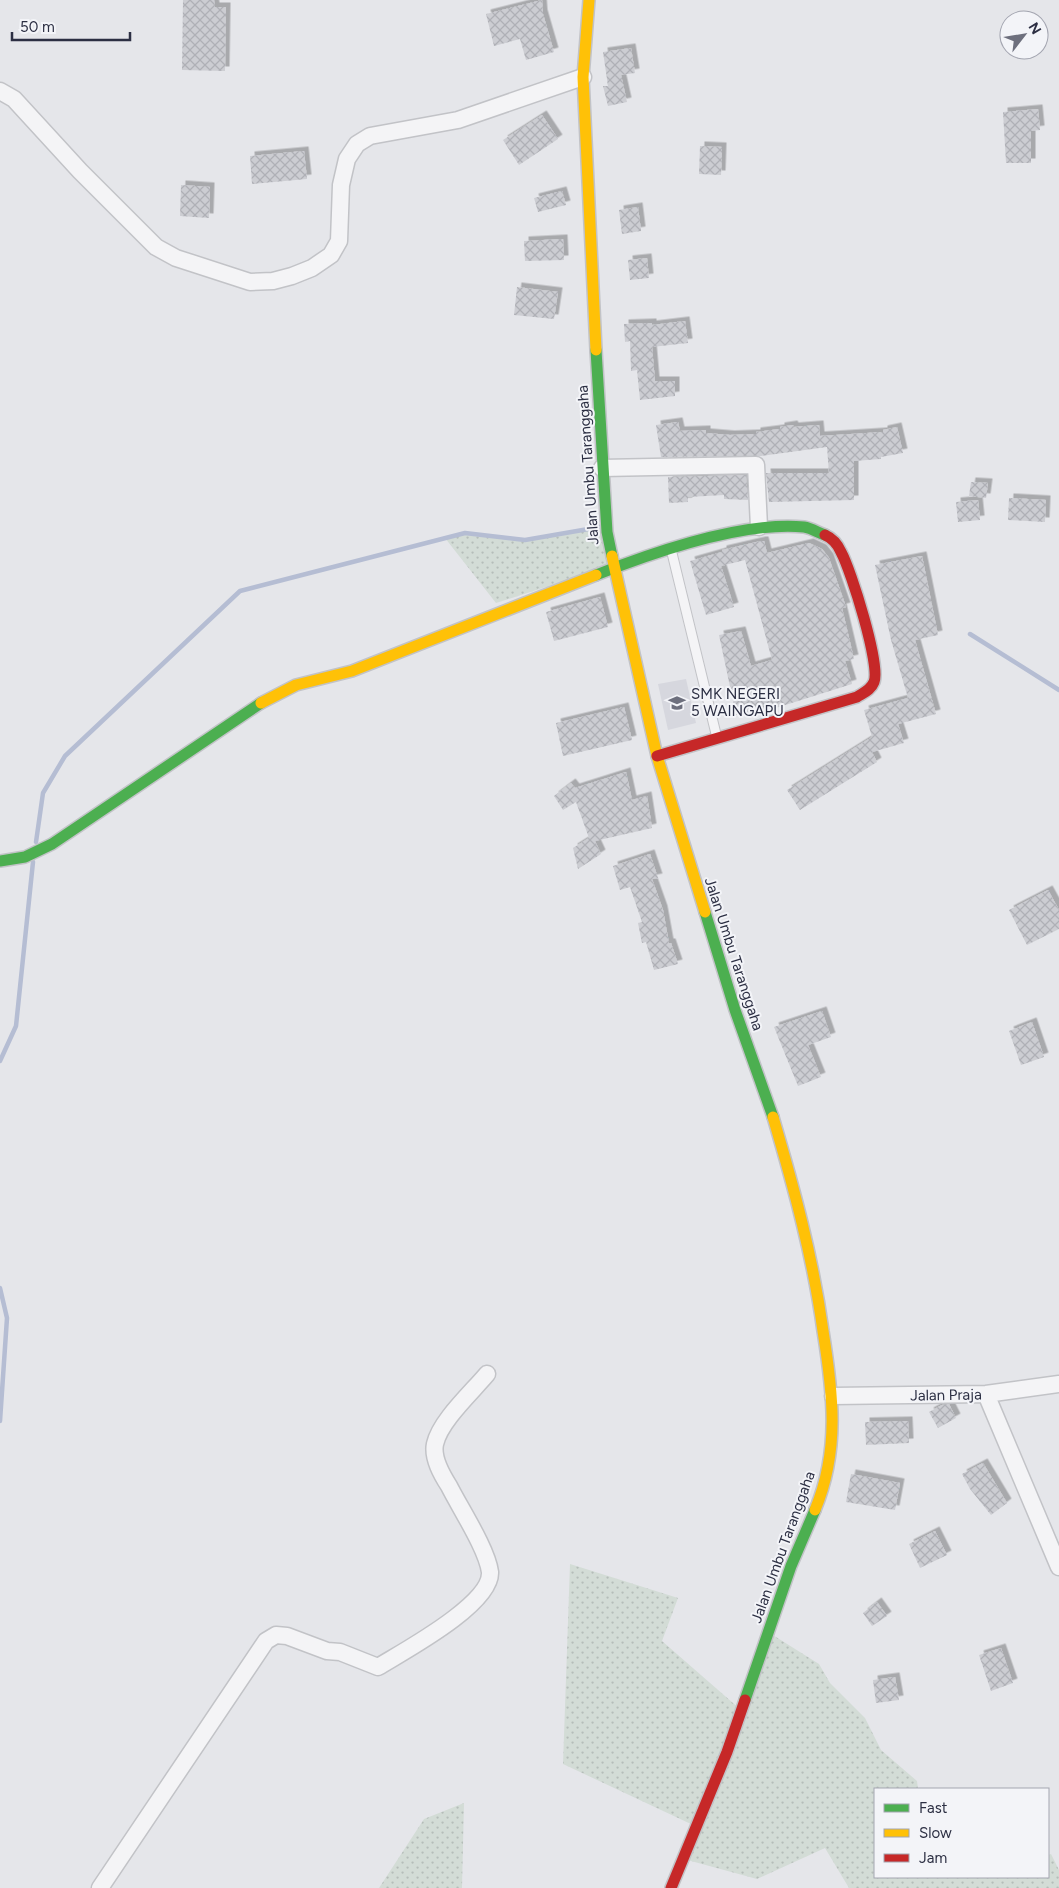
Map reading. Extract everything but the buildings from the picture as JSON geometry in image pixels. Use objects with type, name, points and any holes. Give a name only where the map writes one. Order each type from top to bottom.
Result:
[{"type":"street","name":"Jalan Umbu Taranggaha","points":[[589,0],[584,77],[602,468],[606,526],[613,568],[657,756],[735,1010],[771,1109],[795,1193],[817,1288],[833,1396],[832,1434],[827,1471],[818,1502],[791,1566],[727,1752],[671,1888]]},
{"type":"street","points":[[0,91],[14,99],[80,171],[156,247],[176,258],[250,282],[273,281],[292,276],[312,268],[331,255],[339,241],[341,185],[347,159],[352,149],[363,140],[370,136],[458,120],[584,77]]},
{"type":"street","points":[[602,468],[756,465],[759,527]]},
{"type":"street","points":[[0,861],[25,857],[52,844],[256,706],[296,685],[352,671],[613,568],[671,548],[759,527],[806,527],[820,531],[831,538],[841,551],[861,609],[876,669],[875,681],[871,688],[856,697],[778,722],[657,756]]},
{"type":"street","points":[[100,1888],[266,1642],[276,1636],[287,1636],[327,1651],[340,1652],[378,1667],[439,1630],[482,1595],[490,1582],[487,1558],[440,1470],[434,1444],[442,1427],[487,1374]]},
{"type":"street","name":"Jalan Praja","points":[[833,1396],[986,1394],[1059,1384]]},
{"type":"street","points":[[986,1394],[1059,1567]]},
{"type":"lane","points":[[671,548],[717,738]]},
{"type":"shaded area","points":[[605,526],[614,565],[496,603],[445,538],[465,533],[525,540]]},
{"type":"shaded area","name":"SMK NEGERI 5 WAINGAPU","points":[[686,679],[696,723],[668,730],[658,684]]},
{"type":"shaded area","points":[[570,1564],[678,1598],[662,1641],[741,1710],[768,1632],[819,1664],[830,1683],[865,1718],[881,1750],[917,1781],[918,1788],[874,1788],[874,1878],[1049,1878],[1049,1855],[1051,1854],[1059,1870],[1059,1888],[849,1888],[825,1848],[757,1879],[680,1858],[693,1825],[563,1764]]},
{"type":"shaded area","points":[[464,1803],[462,1888],[379,1888],[424,1819]]},
{"type":"waterway","points":[[36,842],[43,793],[65,756],[240,591],[465,533],[525,540],[600,527]]},
{"type":"waterway","points":[[970,634],[1059,690]]},
{"type":"waterway","points":[[0,1061],[16,1026],[33,862]]},
{"type":"waterway","points":[[0,1288],[7,1318],[0,1421]]},
{"type":"traffic: fast","points":[[596,350],[607,532],[612,556]]},
{"type":"traffic: fast","points":[[596,575],[671,548],[726,533],[780,526],[804,527],[825,535]]},
{"type":"traffic: fast","points":[[0,861],[25,857],[52,844],[261,703]]},
{"type":"traffic: fast","points":[[705,912],[735,1010],[773,1117]]},
{"type":"traffic: fast","points":[[745,1700],[791,1566],[815,1510]]},
{"type":"traffic: slow","points":[[589,0],[583,77],[596,350]]},
{"type":"traffic: slow","points":[[612,556],[657,756],[705,912]]},
{"type":"traffic: slow","points":[[261,703],[296,685],[352,671],[596,575]]},
{"type":"traffic: slow","points":[[773,1117],[808,1250],[819,1304],[829,1377],[832,1421],[831,1443],[823,1488],[815,1510]]},
{"type":"traffic: jam","points":[[657,756],[857,697],[871,687],[874,682],[875,673],[873,657],[858,597],[840,549],[825,535]]},
{"type":"traffic: jam","points":[[671,1888],[727,1752],[745,1700]]},
{"type":"place","name":"SMK NEGERI 5 WAINGAPU","points":[[677,703]]}]
